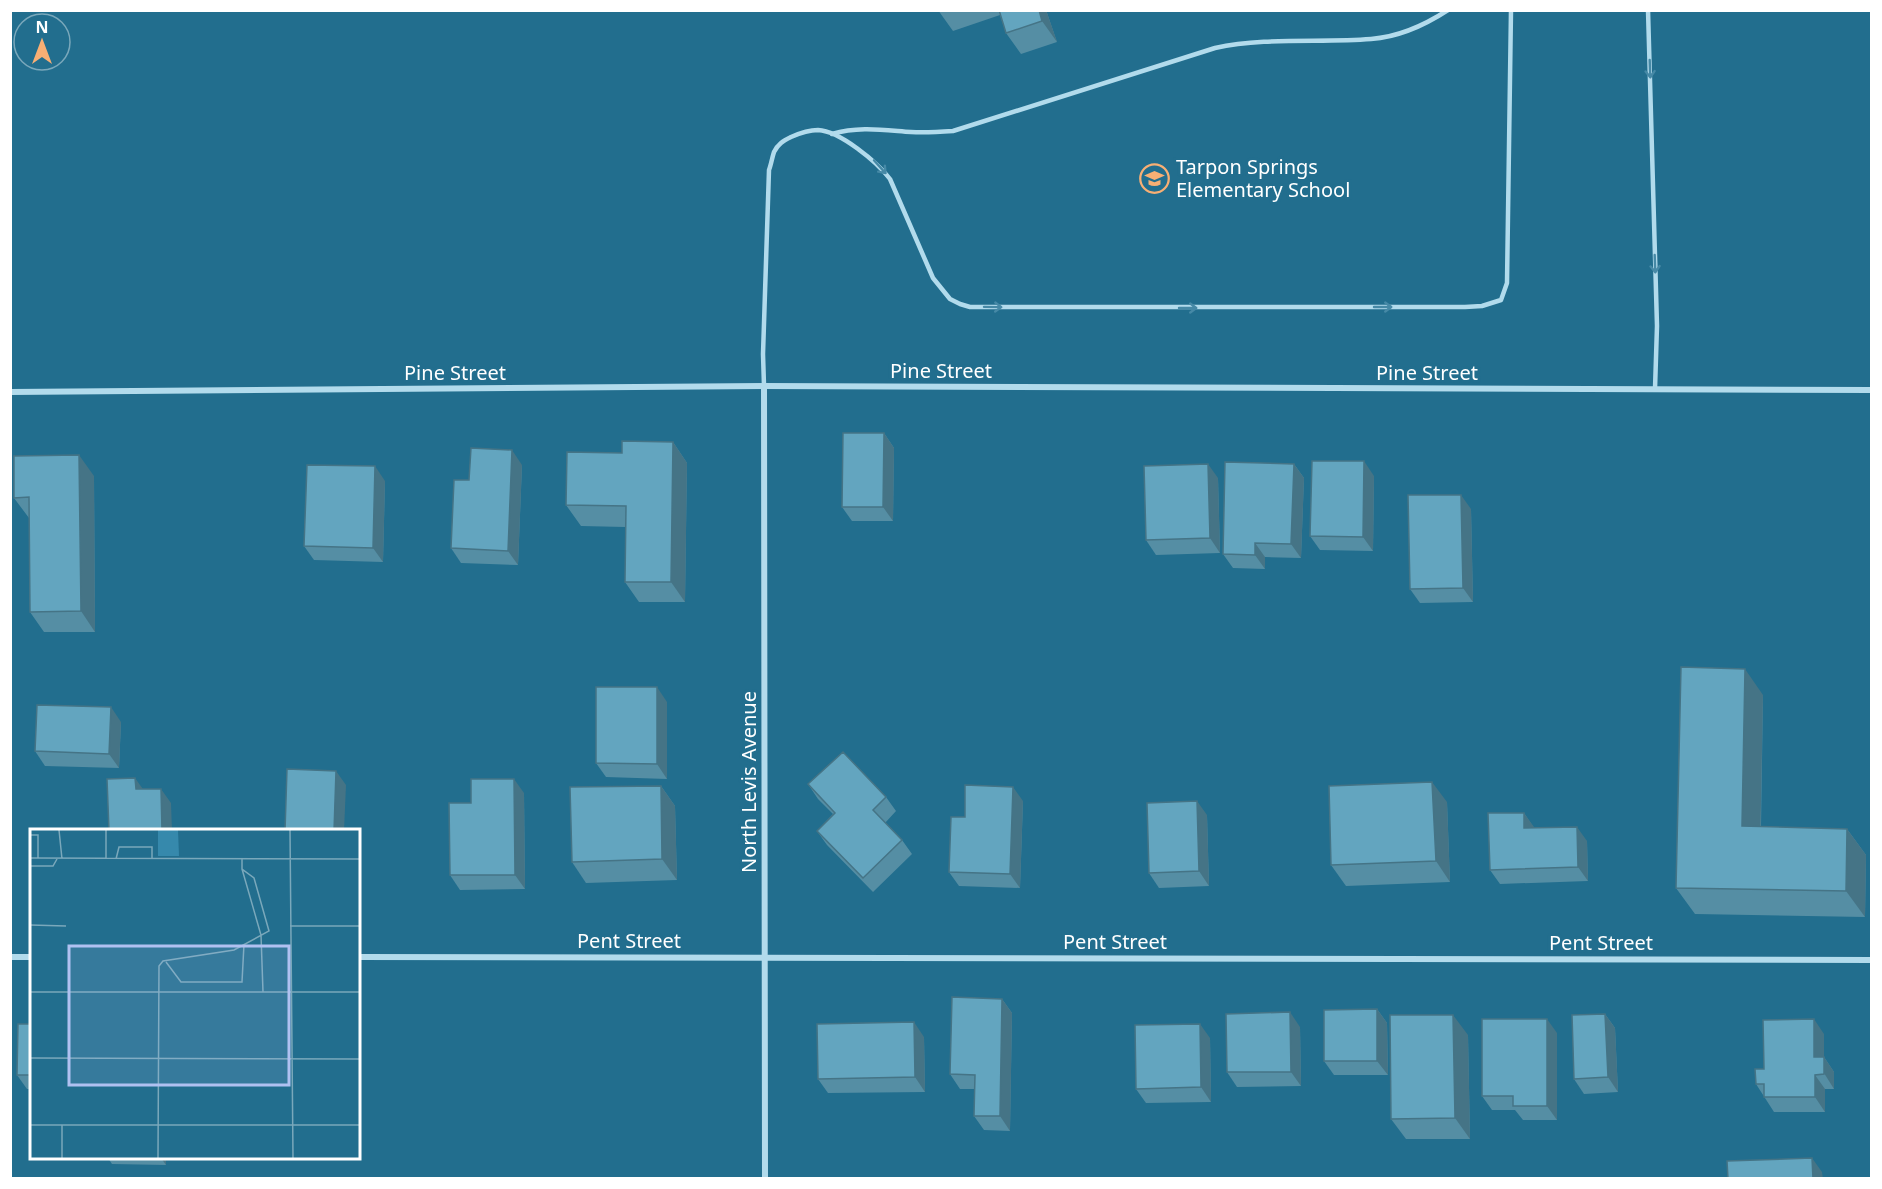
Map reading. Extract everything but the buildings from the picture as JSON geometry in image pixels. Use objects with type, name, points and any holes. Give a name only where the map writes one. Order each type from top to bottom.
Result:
[{"type":"street","name":"Pine Street","points":[[10,392],[764,386],[1872,390]]},
{"type":"street","name":"North Levis Avenue","points":[[764,386],[765,1179]]},
{"type":"street","points":[[10,957],[30,957]]},
{"type":"street","name":"Pent Street","points":[[360,957],[1872,960]]},
{"type":"lane","points":[[832,134],[849,129],[866,128],[911,132],[953,132],[1215,48],[1238,44],[1371,39],[1409,30],[1448,10]]},
{"type":"lane","points":[[764,386],[769,170],[774,153],[782,141],[805,131],[820,130],[832,134],[873,159],[890,179],[933,278],[950,299],[970,307],[1482,306],[1501,300],[1507,283],[1511,10]]},
{"type":"lane","points":[[1648,10],[1657,326],[1655,389]]},
{"type":"place","name":"Tarpon Springs Elementary School","points":[[1155,178]]}]
